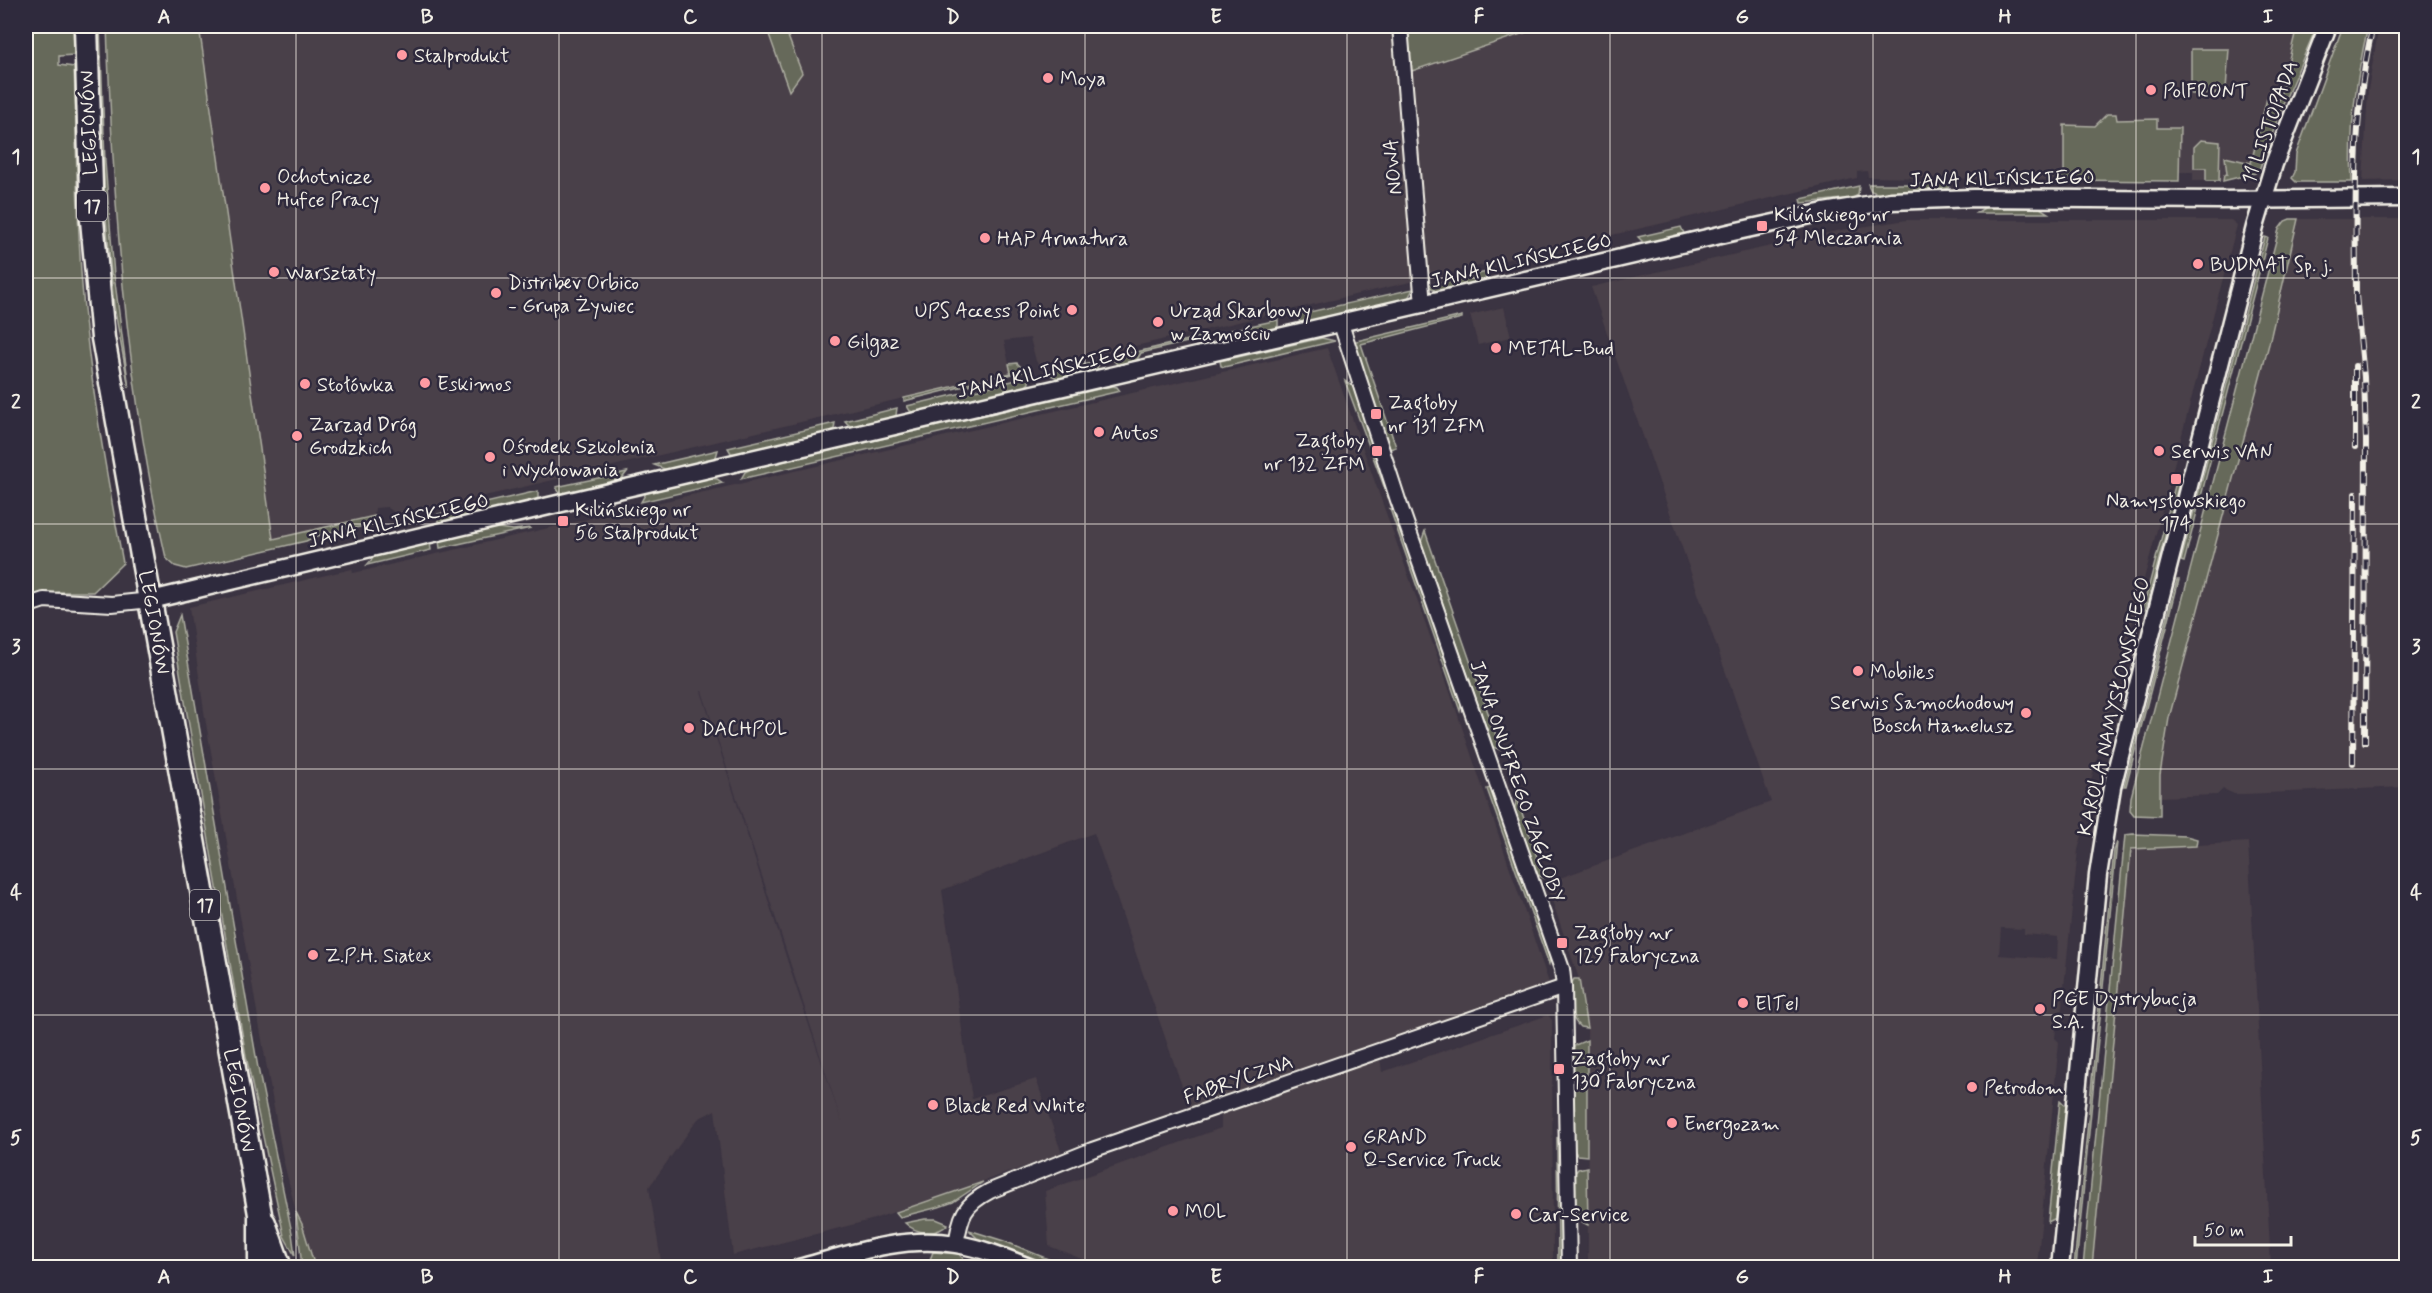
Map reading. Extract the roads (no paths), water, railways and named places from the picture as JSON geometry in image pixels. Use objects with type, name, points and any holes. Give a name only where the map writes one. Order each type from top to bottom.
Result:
[{"type":"highway","name":"LEGIONÓW","points":[[86,26],[90,185],[98,294],[108,370],[260,1214],[260,1268]]},
{"type":"highway","name":"LEGIONÓW","points":[[260,1214],[280,1268]]},
{"type":"street","name":"NOWA","points":[[1400,26],[1423,305]]},
{"type":"street","name":"11 LISTOPADA","points":[[2263,200],[2328,26]]},
{"type":"street","name":"JANA KILIŃSKIEGO","points":[[26,606],[44,600],[112,604],[151,600],[1791,219],[1891,201],[1974,198],[2263,200],[2406,198]]},
{"type":"street","name":"KAROLA NAMYSŁOWSKIEGO","points":[[2060,1268],[2105,823],[2148,644],[2263,200]]},
{"type":"street","name":"JANA ONUFREGO ZAGŁOBY","points":[[1341,324],[1398,501],[1557,952],[1564,987],[1569,1268]]},
{"type":"street","name":"FABRYCZNA","points":[[956,1244],[964,1211],[975,1200],[990,1191],[1092,1150],[1564,987]]},
{"type":"street","points":[[799,1268],[892,1244],[930,1242],[956,1244],[995,1253],[1031,1268]]},
{"type":"railway","points":[[2356,303],[2358,129],[2361,94],[2373,26]]},
{"type":"railway","points":[[2356,295],[2364,377],[2366,440],[2365,742]]},
{"type":"railway","points":[[2355,366],[2355,447]]},
{"type":"railway","points":[[2353,763],[2355,494]]},
{"type":"place","name":"Stalprodukt","points":[[402,55]]},
{"type":"place","name":"Moya","points":[[1048,78]]},
{"type":"place","name":"PolFRONT","points":[[2151,90]]},
{"type":"place","name":"Ochotnicze Hufce Pracy","points":[[265,188]]},
{"type":"place","name":"Kilińskiego nr 54 Mleczarnia","points":[[1762,226]]},
{"type":"place","name":"HAP Armatura","points":[[985,238]]},
{"type":"place","name":"BUDMAT Sp. j.","points":[[2198,264]]},
{"type":"place","name":"Warsztaty","points":[[274,272]]},
{"type":"place","name":"Distribev Orbico - Grupa Żywiec","points":[[496,293]]},
{"type":"place","name":"UPS Access Point","points":[[1072,310]]},
{"type":"place","name":"Urząd Skarbowy w Zamościu","points":[[1158,322]]},
{"type":"place","name":"Gilgaz","points":[[835,341]]},
{"type":"place","name":"METAL-Bud","points":[[1496,348]]},
{"type":"place","name":"Eskimos","points":[[425,383]]},
{"type":"place","name":"Stołówka","points":[[305,384]]},
{"type":"place","name":"Zagłoby nr 131 ZFM","points":[[1376,414]]},
{"type":"place","name":"Autos","points":[[1099,432]]},
{"type":"place","name":"Zarząd Dróg Grodzkich","points":[[297,436]]},
{"type":"place","name":"Zagłoby nr 132 ZFM","points":[[1377,451]]},
{"type":"place","name":"Serwis VAN","points":[[2159,451]]},
{"type":"place","name":"Ośrodek Szkolenia i Wychowania","points":[[490,457]]},
{"type":"place","name":"Namysłowskiego 174","points":[[2176,479]]},
{"type":"place","name":"Kilińskiego nr 56 Stalprodukt","points":[[563,521]]},
{"type":"place","name":"Mobiles","points":[[1858,671]]},
{"type":"place","name":"Serwis Samochodowy Bosch Hamelusz","points":[[2026,713]]},
{"type":"place","name":"DACHPOL","points":[[689,728]]},
{"type":"place","name":"Zagłoby nr 129 Fabryczna","points":[[1562,943]]},
{"type":"place","name":"Z.P.H. Siatex","points":[[313,955]]},
{"type":"place","name":"ElTel","points":[[1743,1003]]},
{"type":"place","name":"PGE Dystrybucja S.A.","points":[[2040,1009]]},
{"type":"place","name":"Zagłoby nr 130 Fabryczna","points":[[1559,1069]]},
{"type":"place","name":"Petrodom","points":[[1972,1087]]},
{"type":"place","name":"Black Red White","points":[[933,1105]]},
{"type":"place","name":"Energozam","points":[[1672,1123]]},
{"type":"place","name":"GRAND Q-Service Truck","points":[[1351,1147]]},
{"type":"place","name":"MOL","points":[[1173,1211]]},
{"type":"place","name":"Car-Service","points":[[1516,1214]]}]
